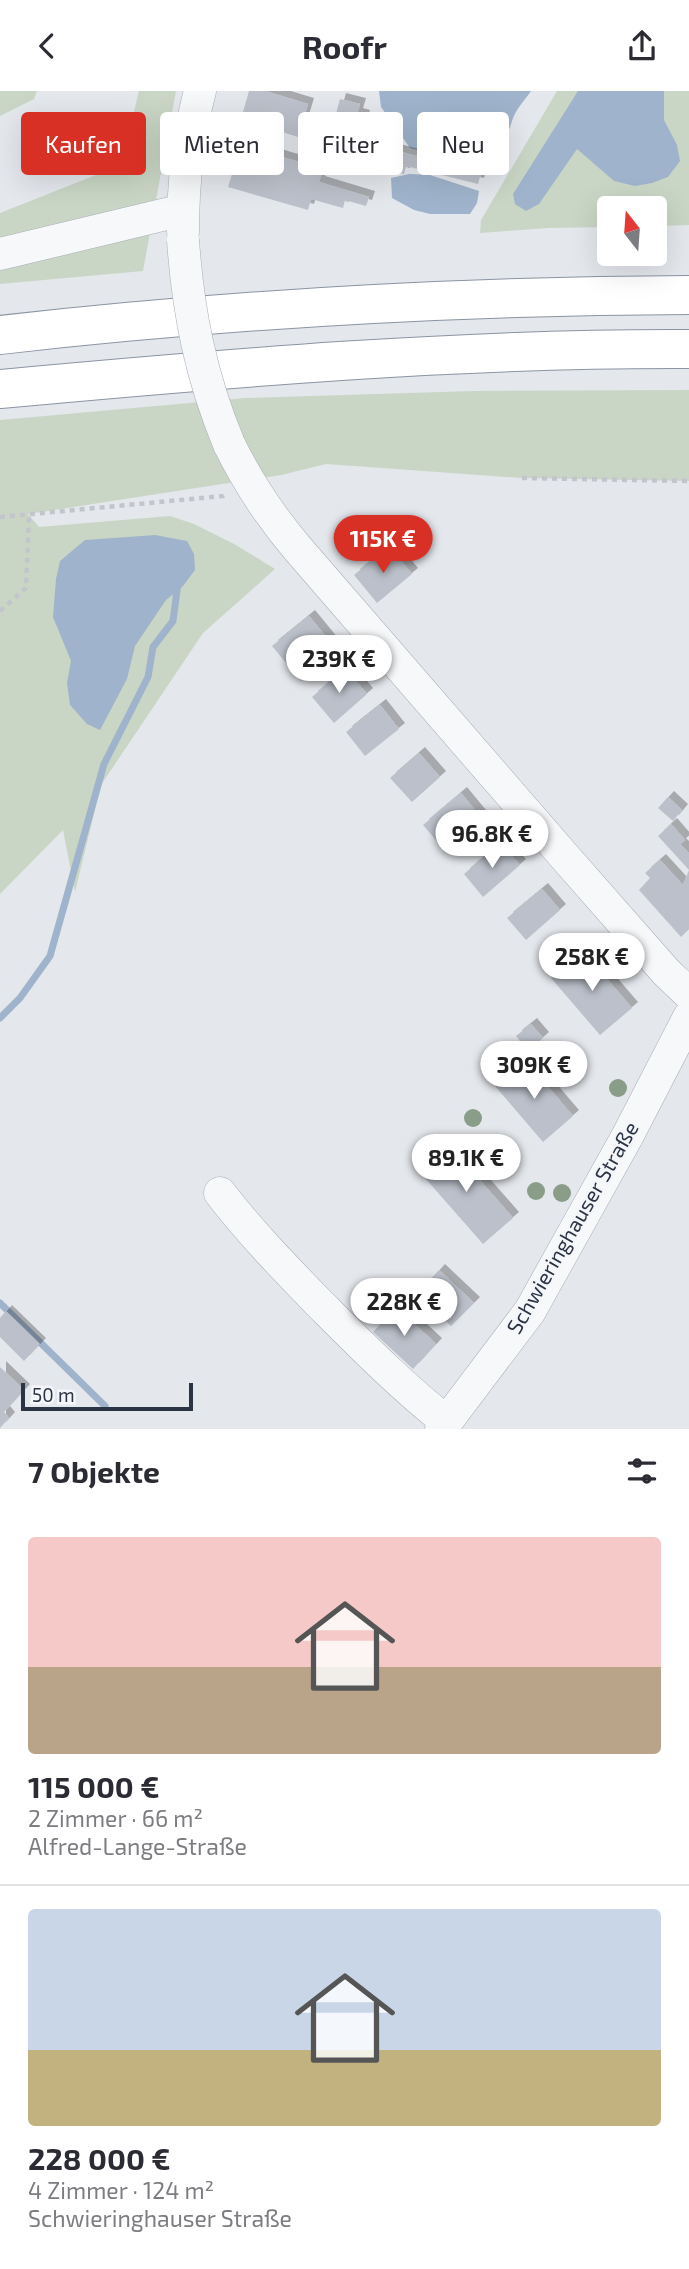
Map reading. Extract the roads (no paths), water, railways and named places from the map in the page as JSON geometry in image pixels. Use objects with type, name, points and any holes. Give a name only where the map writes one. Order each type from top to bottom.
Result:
[{"type":"highway","points":[[0,335],[253,311],[448,299],[689,295]]},
{"type":"highway","points":[[0,389],[248,366],[576,348],[689,349]]},
{"type":"street","points":[[200,91],[193,117],[183,225],[186,285],[193,330],[206,381],[229,444],[246,479],[277,524],[325,581],[666,972],[689,994]]},
{"type":"street","points":[[0,254],[183,225]]},
{"type":"street","name":"Schwieringhauser Straße","points":[[444,1425],[530,1311],[689,1017]]},
{"type":"street","points":[[220,1193],[248,1229],[368,1353],[444,1425]]},
{"type":"water","points":[[379,91],[531,91],[515,113],[509,130],[509,112],[417,112],[417,150],[410,148],[403,138],[403,112],[385,112],[381,107]]},
{"type":"water","points":[[578,91],[664,91],[664,120],[677,145],[680,161],[668,177],[635,186],[614,181],[577,149],[539,204],[526,211],[515,204],[513,194]]},
{"type":"water","points":[[409,174],[430,175],[479,191],[477,203],[470,214],[430,214],[414,210],[392,198],[391,178]]},
{"type":"water","points":[[155,535],[187,541],[194,554],[195,570],[183,586],[166,600],[135,646],[127,679],[100,730],[87,724],[70,705],[67,683],[71,661],[53,617],[60,561],[85,540]]},
{"type":"waterway","points":[[0,1018],[20,998],[50,956],[104,764],[148,677],[153,647],[173,621],[178,583]]},
{"type":"waterway","points":[[0,1303],[105,1406]]}]
